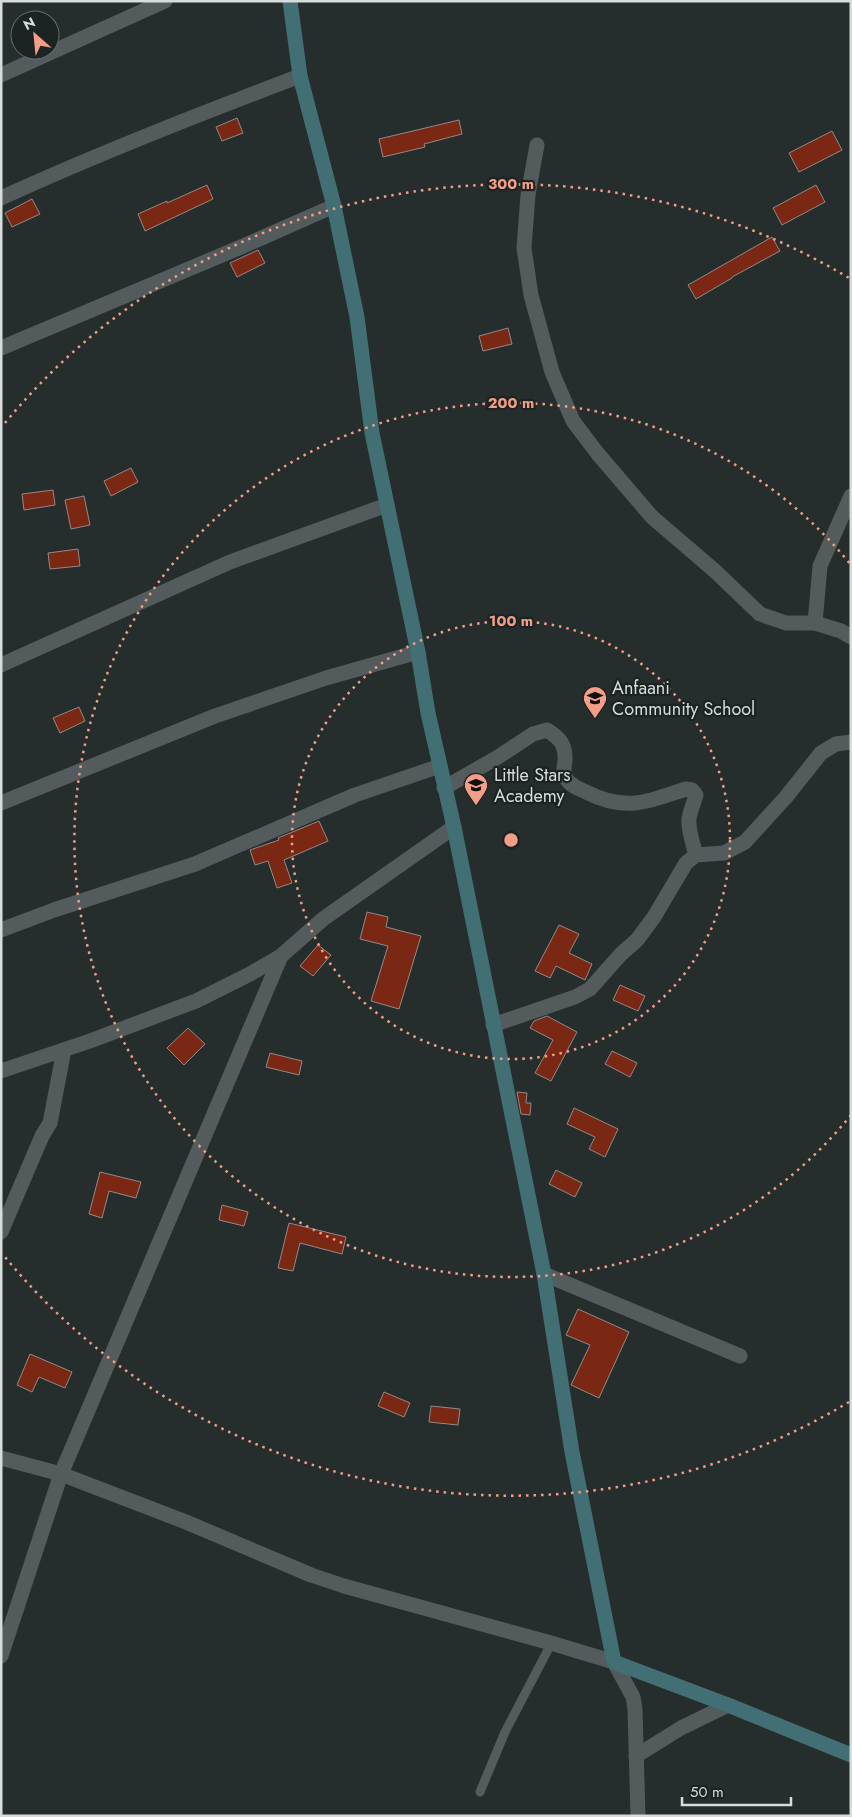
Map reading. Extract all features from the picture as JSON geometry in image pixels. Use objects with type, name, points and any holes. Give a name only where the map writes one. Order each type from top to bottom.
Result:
[{"type":"street","points":[[1,75],[165,1]]},
{"type":"street","points":[[290,1],[300,76],[334,206],[357,316],[372,433],[544,1274],[572,1452],[614,1662],[633,1697],[638,1816]]},
{"type":"street","points":[[1,198],[195,115],[300,76]]},
{"type":"street","points":[[537,144],[528,195],[524,248],[531,295],[552,372],[573,421],[598,454],[652,517],[715,571],[760,614],[786,623],[815,623],[842,631],[851,637]]},
{"type":"street","points":[[1,348],[334,206]]},
{"type":"street","points":[[815,623],[820,566],[851,496]]},
{"type":"street","points":[[1,665],[230,562],[387,506]]},
{"type":"street","points":[[1,803],[215,716],[326,678],[418,652]]},
{"type":"street","points":[[444,788],[498,757],[533,734],[547,730],[559,738],[565,748],[563,772],[566,779],[571,785],[602,801],[620,804],[646,802],[686,789],[692,790],[696,795],[689,818],[689,825],[696,855]]},
{"type":"street","points":[[493,1025],[575,997],[590,989],[621,954],[637,940],[654,917],[686,863],[696,855],[724,853],[745,842],[786,797],[821,753],[836,744],[851,742]]},
{"type":"street","points":[[1,930],[54,910],[194,864],[356,795],[440,766]]},
{"type":"street","points":[[1,1071],[64,1050],[196,1001],[250,974],[281,956],[323,919],[454,827]]},
{"type":"street","points":[[1,1656],[61,1474],[281,956]]},
{"type":"street","points":[[1,1232],[42,1136],[50,1123],[64,1050]]},
{"type":"street","points":[[544,1274],[740,1356]]},
{"type":"street","points":[[1,1458],[61,1474],[186,1522],[311,1575],[344,1586],[614,1662],[728,1705],[851,1755]]},
{"type":"street","points":[[636,1756],[680,1728],[728,1705]]},
{"type":"lane","points":[[480,1792],[505,1732],[551,1644]]},
{"type":"building","points":[[237,118],[243,133],[222,141],[216,127]]},
{"type":"building","points":[[459,120],[462,134],[424,144],[425,147],[383,157],[379,139]]},
{"type":"building","points":[[832,131],[842,150],[799,172],[789,153]]},
{"type":"building","points":[[207,185],[213,199],[145,231],[138,214]]},
{"type":"building","points":[[816,185],[825,202],[782,225],[773,208]]},
{"type":"building","points":[[32,199],[40,214],[12,227],[5,213]]},
{"type":"building","points":[[772,237],[780,251],[696,299],[688,285]]},
{"type":"building","points":[[258,250],[265,263],[237,277],[230,263]]},
{"type":"building","points":[[508,328],[512,344],[483,351],[479,336]]},
{"type":"building","points":[[131,468],[138,482],[111,496],[104,481]]},
{"type":"building","points":[[53,490],[55,505],[24,510],[22,494]]},
{"type":"building","points":[[84,496],[90,525],[71,529],[65,500]]},
{"type":"building","points":[[78,549],[80,566],[50,569],[48,553]]},
{"type":"building","points":[[79,707],[85,721],[60,733],[53,718]]},
{"type":"building","points":[[319,821],[328,841],[284,860],[292,883],[277,888],[268,861],[255,865],[250,850],[279,840],[278,838]]},
{"type":"building","points":[[367,912],[388,917],[386,927],[421,936],[399,1009],[371,1001],[388,946],[360,939]]},
{"type":"building","points":[[559,925],[579,934],[569,953],[592,964],[585,980],[556,966],[550,978],[535,971]]},
{"type":"building","points":[[318,945],[331,955],[313,976],[300,966]]},
{"type":"building","points":[[620,985],[645,996],[638,1011],[613,1000]]},
{"type":"building","points":[[547,1016],[577,1032],[551,1081],[535,1073],[553,1040],[530,1028],[534,1021]]},
{"type":"building","points":[[188,1028],[205,1044],[184,1065],[167,1048]]},
{"type":"building","points":[[612,1051],[637,1063],[630,1077],[605,1064]]},
{"type":"building","points":[[270,1053],[302,1061],[299,1075],[266,1067]]},
{"type":"building","points":[[517,1092],[527,1093],[526,1103],[531,1103],[530,1115],[521,1114]]},
{"type":"building","points":[[574,1108],[618,1129],[605,1157],[589,1149],[595,1137],[567,1124]]},
{"type":"building","points":[[556,1170],[582,1183],[575,1197],[549,1184]]},
{"type":"building","points":[[100,1172],[141,1182],[136,1198],[109,1191],[102,1218],[89,1214]]},
{"type":"building","points":[[222,1205],[248,1212],[244,1226],[219,1220]]},
{"type":"building","points":[[289,1223],[346,1237],[342,1254],[300,1243],[293,1271],[278,1268]]},
{"type":"building","points":[[578,1309],[629,1332],[599,1398],[571,1385],[590,1345],[566,1335]]},
{"type":"building","points":[[30,1354],[72,1372],[65,1388],[39,1377],[32,1392],[17,1385]]},
{"type":"building","points":[[384,1392],[410,1403],[404,1417],[378,1406]]},
{"type":"building","points":[[431,1406],[460,1409],[458,1425],[429,1422]]},
{"type":"place","name":"Anfaani Community School","points":[[595,719]]},
{"type":"place","name":"Little Stars Academy","points":[[476,806]]}]
